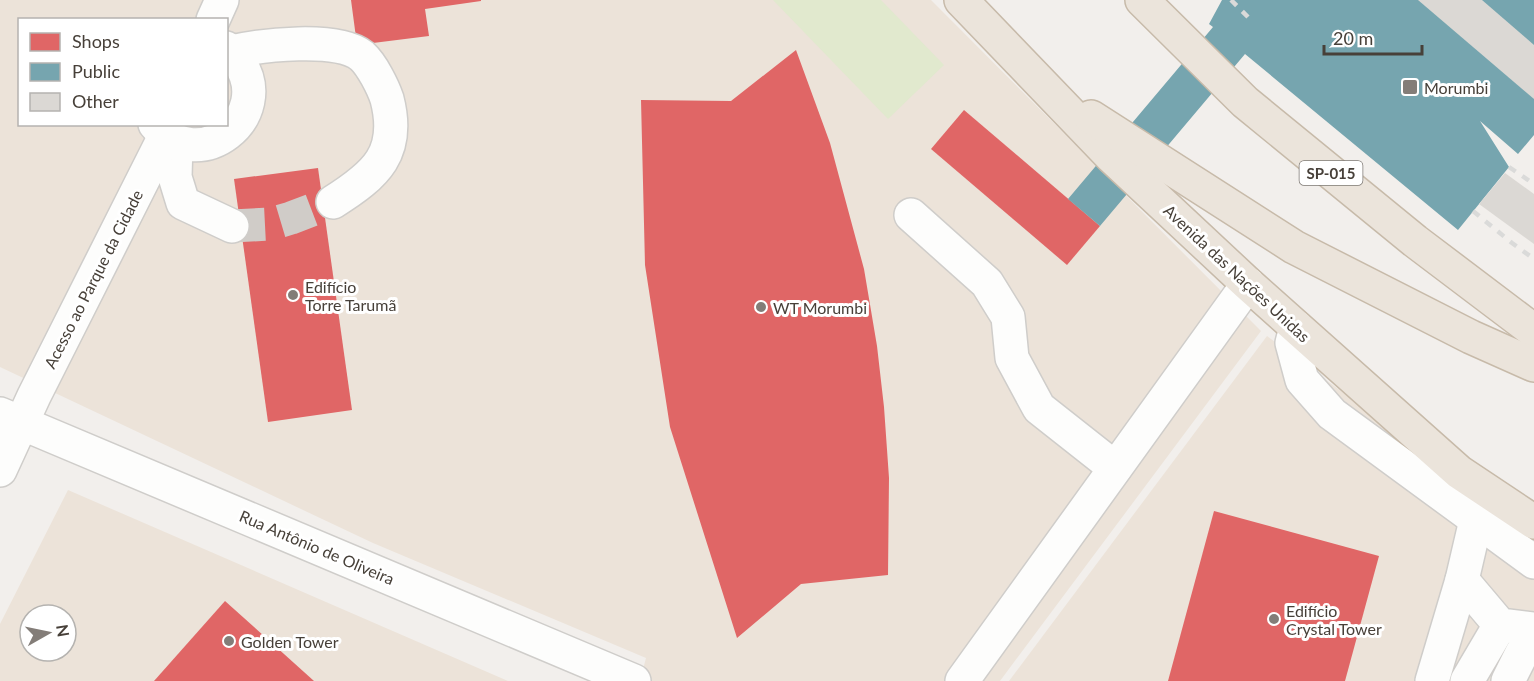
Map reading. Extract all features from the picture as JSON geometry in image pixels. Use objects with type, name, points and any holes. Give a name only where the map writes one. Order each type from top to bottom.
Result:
[{"type":"highway","name":"Avenida das Nações Unidas","points":[[961,0],[1112,157],[1248,284],[1460,472],[1534,522]]},
{"type":"highway","name":"SP-015","points":[[1142,0],[1245,102],[1414,241],[1534,331]]},
{"type":"highway","points":[[1046,88],[1294,248],[1471,337],[1534,365]]},
{"type":"street","points":[[214,18],[222,0]]},
{"type":"street","points":[[229,50],[267,45],[338,46],[362,56],[383,86],[392,120],[388,152],[371,175],[356,188],[333,202]]},
{"type":"street","points":[[165,134],[201,146],[224,138],[241,121],[249,97],[246,72],[229,50]]},
{"type":"street","points":[[165,134],[183,203],[232,226]]},
{"type":"street","name":"Acesso ao Parque da Cidade","points":[[0,470],[11,418],[165,134]]},
{"type":"street","points":[[910,216],[987,283],[1008,318],[1012,358],[1039,408],[1115,468]]},
{"type":"street","points":[[962,681],[1248,284]]},
{"type":"street","points":[[1296,327],[1292,343],[1302,380],[1332,414],[1534,562]]},
{"type":"street","name":"Rua Antônio de Oliveira","points":[[11,418],[634,681]]},
{"type":"street","points":[[1432,681],[1462,580],[1476,520]]},
{"type":"street","points":[[1462,580],[1500,625],[1534,629]]},
{"type":"street","points":[[1467,681],[1500,625]]},
{"type":"street","points":[[1508,681],[1522,653],[1534,640]]},
{"type":"shaded area","points":[[0,0],[931,0],[1261,331],[1000,681],[640,681],[646,658],[373,543],[0,367]]},
{"type":"shaded area","points":[[1267,336],[1534,535],[1534,681],[1009,681]]},
{"type":"shaded area","points":[[68,490],[508,681],[0,681],[0,624]]},
{"type":"green space","points":[[773,0],[881,0],[944,65],[888,119]]},
{"type":"building: Shops","points":[[351,0],[481,1],[425,9],[429,36],[357,45]]},
{"type":"building: Shops","name":"WT Morumbi","points":[[796,50],[830,143],[864,269],[877,346],[884,407],[889,478],[888,575],[801,584],[737,638],[670,427],[645,265],[641,100],[731,101]]},
{"type":"building: Shops","points":[[964,110],[1100,226],[1067,265],[931,149]]},
{"type":"building: Shops","name":"Edifício Torre Tarumã","points":[[318,168],[352,410],[268,422],[234,179]]},
{"type":"building: Shops","name":"Edifício Crystal Tower","points":[[1214,511],[1379,556],[1345,681],[1168,681]]},
{"type":"building: Shops","name":"Golden Tower","points":[[225,601],[314,681],[154,681]]},
{"type":"building: Public","name":"Morumbi","points":[[1222,0],[1534,0],[1534,135],[1518,154],[1480,121],[1509,167],[1458,230],[1245,54],[1100,226],[1068,199],[1213,27],[1209,24]]},
{"type":"building: Other","points":[[1418,0],[1482,0],[1534,45],[1534,99]]},
{"type":"building: Other","points":[[1505,173],[1534,194],[1534,244],[1479,204]]},
{"type":"tunnel","points":[[232,226],[271,224],[333,202]]},
{"type":"railway","points":[[1231,0],[1252,21]]},
{"type":"railway","points":[[1509,167],[1534,184]]},
{"type":"railway","points":[[1473,211],[1534,259]]},
{"type":"place","name":"Morumbi","points":[[1410,87]]},
{"type":"place","name":"Edifício Torre Tarumã","points":[[293,295]]},
{"type":"place","name":"WT Morumbi","points":[[761,307]]},
{"type":"place","name":"Edifício Crystal Tower","points":[[1274,619]]},
{"type":"place","name":"Golden Tower","points":[[229,641]]}]
